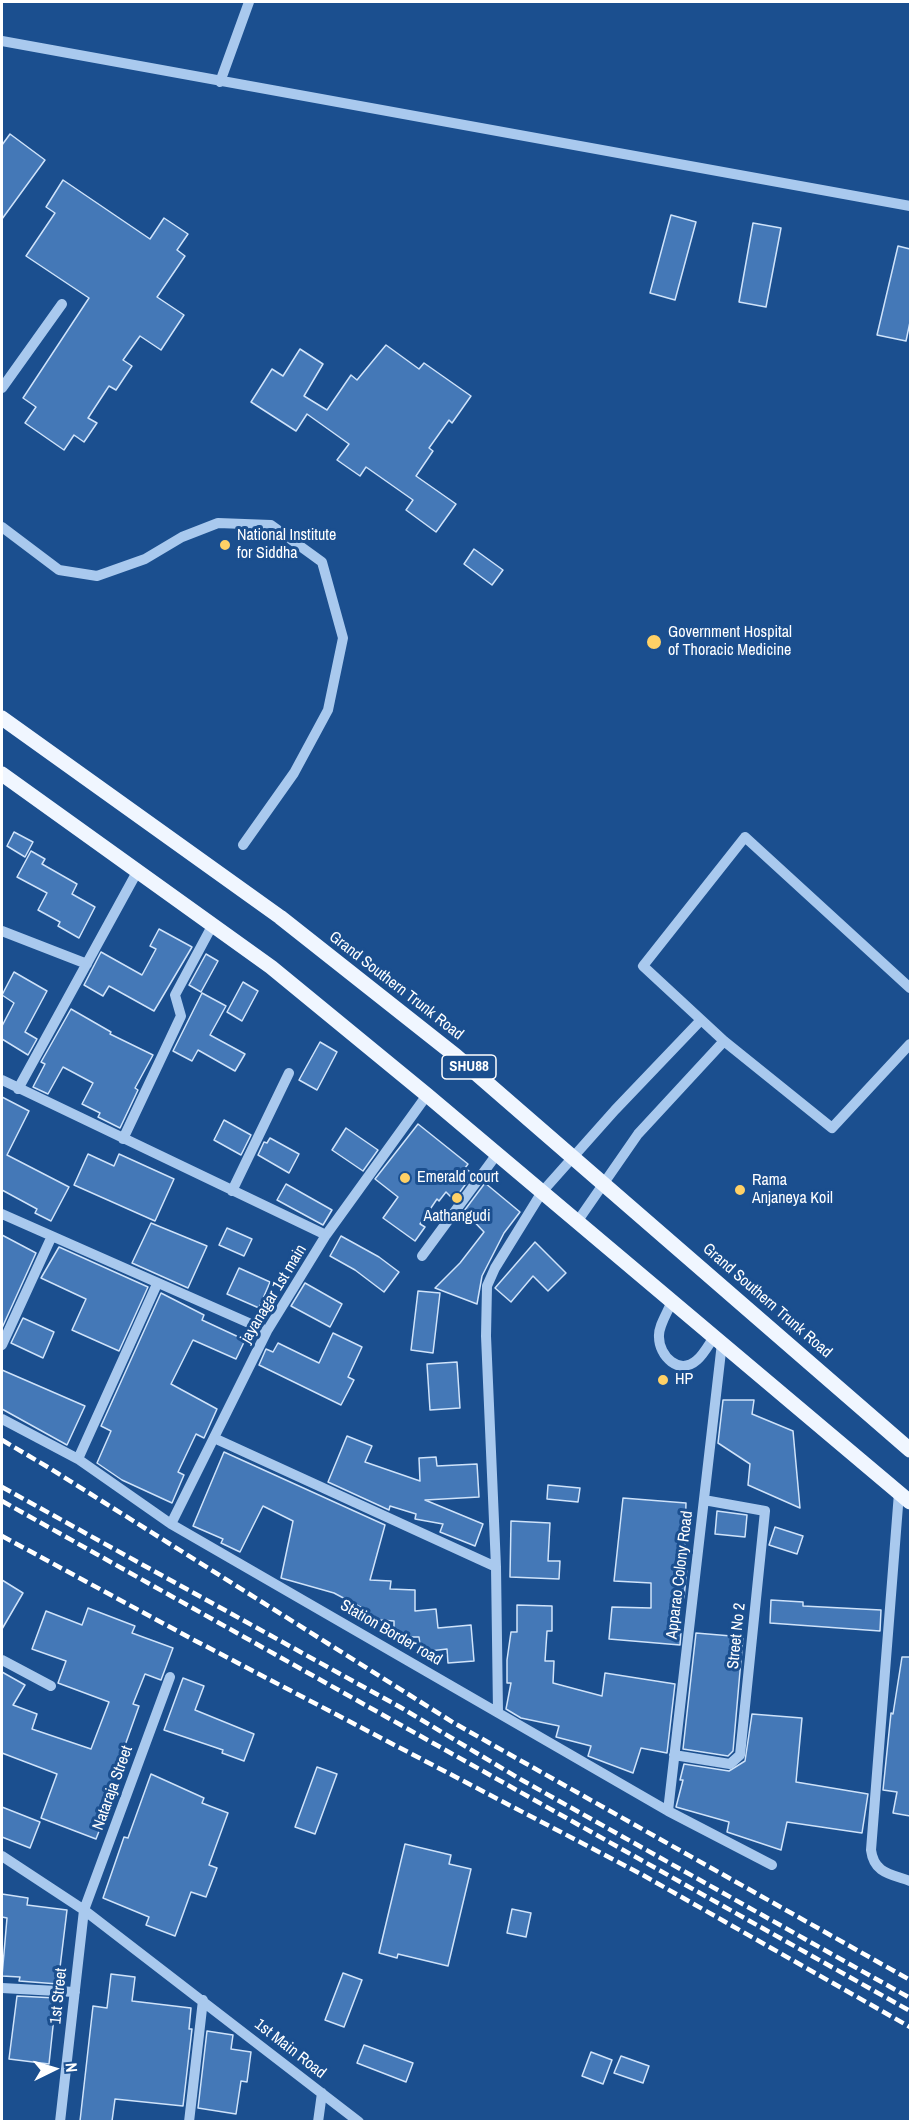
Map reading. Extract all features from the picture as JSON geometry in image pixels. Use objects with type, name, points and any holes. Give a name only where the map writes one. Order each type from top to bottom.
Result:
[{"type":"main road","name":"Grand Southern Trunk Road","points":[[2,718],[280,917],[456,1056],[910,1450]]},
{"type":"main road","name":"SHU88","points":[[2,774],[271,967],[427,1095],[905,1498]]},
{"type":"street","points":[[220,82],[249,2]]},
{"type":"street","points":[[2,41],[910,206]]},
{"type":"street","points":[[2,388],[62,304]]},
{"type":"street","points":[[2,527],[59,570],[97,576],[145,559],[182,537],[218,523],[271,525],[322,562],[343,639],[328,710],[294,773],[243,845]]},
{"type":"street","points":[[910,988],[745,837],[643,966],[724,1041],[832,1128],[910,1044]]},
{"type":"street","points":[[18,1089],[137,872]]},
{"type":"street","points":[[123,1139],[181,1016],[175,995],[212,926]]},
{"type":"street","points":[[2,931],[87,964]]},
{"type":"street","points":[[498,1712],[496,1567],[486,1336],[487,1286],[495,1268],[542,1192],[701,1020]]},
{"type":"street","points":[[577,1222],[638,1134],[724,1041]]},
{"type":"street","points":[[232,1191],[289,1074]]},
{"type":"street","points":[[2,1080],[326,1235]]},
{"type":"street","name":"jayanagar 1st main","points":[[171,1524],[267,1331],[326,1235],[427,1095]]},
{"type":"street","points":[[422,1256],[497,1154]]},
{"type":"street","points":[[2,1214],[51,1238],[267,1331]]},
{"type":"street","points":[[2,1345],[51,1238]]},
{"type":"street","points":[[78,1459],[157,1284]]},
{"type":"street","points":[[672,1301],[658,1335],[666,1358],[677,1366],[687,1365],[697,1361],[718,1340]]},
{"type":"street","name":"Apparao Colony Road","points":[[668,1811],[704,1500],[718,1340]]},
{"type":"street","name":"Station Border road","points":[[2,1419],[78,1459],[171,1524],[668,1811],[772,1864]]},
{"type":"street","points":[[214,1438],[496,1567]]},
{"type":"street","points":[[905,1498],[871,1850],[875,1866],[880,1870],[910,1881]]},
{"type":"street","name":"Street No 2","points":[[674,1755],[730,1764],[740,1755],[765,1511],[704,1500]]},
{"type":"street","points":[[2,1660],[51,1686]]},
{"type":"street","name":"Nataraja Street","points":[[84,1910],[170,1677]]},
{"type":"street","name":"1st Main Road","points":[[2,1856],[84,1910],[359,2121]]},
{"type":"street","name":"1st Street","points":[[60,2121],[84,1910]]},
{"type":"street","points":[[2,1988],[75,1992]]},
{"type":"street","points":[[189,2121],[203,2000]]},
{"type":"street","points":[[318,2121],[322,2093]]},
{"type":"building","points":[[10,134],[45,160],[2,219],[2,145]]},
{"type":"building","points":[[63,180],[150,239],[164,218],[188,234],[177,250],[185,256],[157,297],[184,315],[161,350],[140,336],[123,360],[132,366],[116,390],[109,386],[88,418],[97,423],[84,442],[74,435],[64,450],[25,423],[36,407],[23,398],[89,298],[26,256],[55,213],[46,207]]},
{"type":"building","points":[[671,215],[696,222],[675,300],[650,293]]},
{"type":"building","points":[[753,223],[781,228],[766,307],[739,302]]},
{"type":"building","points":[[898,246],[910,249],[910,322],[906,341],[877,335]]},
{"type":"building","points":[[386,345],[419,369],[424,363],[471,396],[452,423],[449,420],[429,448],[433,451],[416,476],[456,504],[436,532],[406,510],[413,500],[366,467],[360,476],[337,460],[349,444],[307,414],[296,431],[251,402],[272,369],[283,376],[300,349],[323,364],[304,396],[327,410],[351,375],[357,380]]},
{"type":"building","points":[[474,549],[503,570],[492,585],[464,564]]},
{"type":"building","points":[[14,832],[33,842],[25,857],[7,846]]},
{"type":"building","points":[[31,851],[45,859],[42,864],[77,884],[72,894],[95,907],[79,938],[58,926],[60,922],[38,910],[47,893],[17,877]]},
{"type":"building","points":[[159,929],[192,947],[154,1011],[109,986],[103,996],[84,985],[101,952],[142,975],[156,949],[150,946]]},
{"type":"building","points":[[206,954],[218,961],[201,992],[189,985]]},
{"type":"building","points":[[14,972],[47,991],[25,1032],[37,1039],[28,1055],[2,1039],[2,1026],[14,1003],[2,995]]},
{"type":"building","points":[[243,982],[258,991],[242,1021],[227,1012]]},
{"type":"building","points":[[202,993],[226,1006],[210,1035],[245,1054],[235,1071],[198,1050],[192,1061],[173,1051]]},
{"type":"building","points":[[71,1009],[111,1032],[110,1034],[153,1055],[135,1088],[138,1090],[120,1128],[98,1117],[100,1113],[82,1104],[93,1083],[63,1067],[48,1094],[33,1087],[45,1064],[41,1062]]},
{"type":"building","points":[[320,1042],[337,1052],[317,1090],[299,1080]]},
{"type":"building","points":[[2,1097],[29,1111],[7,1155],[69,1187],[51,1221],[35,1213],[37,1209],[2,1190]]},
{"type":"building","points":[[224,1120],[251,1135],[241,1155],[214,1140]]},
{"type":"building","points":[[418,1124],[468,1164],[465,1168],[473,1174],[454,1200],[446,1192],[439,1201],[437,1199],[420,1224],[425,1227],[415,1241],[383,1218],[398,1197],[375,1179]]},
{"type":"building","points":[[346,1128],[378,1150],[363,1171],[332,1150]]},
{"type":"building","points":[[270,1138],[299,1154],[289,1173],[258,1155],[264,1142],[267,1143]]},
{"type":"building","points":[[88,1154],[114,1166],[119,1154],[174,1179],[155,1221],[74,1185]]},
{"type":"building","points":[[485,1183],[520,1212],[504,1233],[482,1276],[477,1304],[435,1288],[460,1263],[484,1232],[464,1211]]},
{"type":"building","points":[[286,1184],[332,1210],[323,1225],[277,1200]]},
{"type":"building","points":[[151,1223],[207,1246],[188,1288],[132,1263]]},
{"type":"building","points":[[227,1228],[252,1239],[244,1256],[219,1245]]},
{"type":"building","points":[[2,1235],[36,1253],[2,1328]]},
{"type":"building","points":[[341,1236],[379,1257],[399,1272],[384,1292],[355,1270],[330,1256]]},
{"type":"building","points":[[535,1242],[566,1273],[548,1291],[533,1276],[511,1302],[495,1288]]},
{"type":"building","points":[[59,1247],[148,1287],[119,1351],[72,1330],[86,1299],[41,1278]]},
{"type":"building","points":[[239,1268],[270,1282],[259,1308],[227,1294]]},
{"type":"building","points":[[305,1283],[342,1304],[330,1327],[291,1306]]},
{"type":"building","points":[[418,1291],[440,1293],[433,1353],[411,1350]]},
{"type":"building","points":[[161,1293],[204,1315],[202,1320],[245,1340],[236,1359],[193,1340],[171,1384],[217,1409],[204,1438],[196,1434],[178,1472],[184,1475],[172,1503],[122,1480],[97,1463],[111,1431],[101,1426]]},
{"type":"building","points":[[23,1318],[54,1332],[43,1358],[11,1343]]},
{"type":"building","points":[[333,1333],[362,1347],[348,1377],[354,1380],[341,1405],[259,1365],[266,1349],[273,1352],[278,1343],[319,1363]]},
{"type":"building","points":[[457,1362],[460,1408],[430,1410],[427,1364]]},
{"type":"building","points":[[2,1370],[85,1406],[67,1445],[2,1409]]},
{"type":"building","points":[[723,1400],[754,1400],[752,1414],[793,1431],[800,1508],[748,1485],[750,1464],[718,1443]]},
{"type":"building","points":[[347,1436],[372,1446],[365,1462],[420,1481],[419,1458],[436,1457],[437,1466],[477,1464],[479,1497],[425,1500],[483,1524],[475,1546],[440,1532],[443,1524],[415,1519],[416,1514],[390,1506],[389,1510],[328,1482]]},
{"type":"building","points":[[224,1452],[385,1525],[370,1580],[391,1581],[390,1589],[415,1590],[415,1611],[436,1609],[438,1628],[471,1625],[474,1661],[448,1663],[447,1649],[421,1652],[419,1637],[394,1637],[394,1621],[366,1619],[366,1610],[334,1593],[281,1578],[293,1521],[263,1506],[240,1552],[221,1543],[223,1539],[193,1526]]},
{"type":"building","points":[[548,1485],[580,1488],[578,1502],[547,1499]]},
{"type":"building","points":[[623,1498],[686,1503],[684,1566],[687,1567],[684,1598],[680,1598],[677,1631],[681,1632],[680,1645],[609,1639],[612,1607],[651,1608],[651,1583],[614,1581]]},
{"type":"building","points":[[717,1511],[747,1515],[745,1537],[715,1534]]},
{"type":"building","points":[[511,1521],[550,1523],[548,1561],[560,1561],[559,1579],[510,1577]]},
{"type":"building","points":[[775,1527],[803,1536],[797,1554],[769,1545]]},
{"type":"building","points":[[2,1580],[23,1593],[2,1629]]},
{"type":"building","points":[[771,1600],[803,1602],[803,1606],[881,1610],[880,1631],[770,1623]]},
{"type":"building","points":[[517,1605],[552,1606],[552,1631],[547,1631],[545,1661],[554,1661],[553,1683],[602,1696],[605,1673],[675,1684],[667,1753],[641,1748],[633,1773],[588,1756],[591,1746],[556,1737],[559,1726],[521,1718],[506,1709],[511,1683],[507,1683],[507,1660],[511,1632],[517,1632]]},
{"type":"building","points":[[88,1608],[135,1626],[132,1633],[173,1648],[161,1680],[145,1674],[133,1704],[139,1706],[123,1751],[129,1754],[96,1839],[41,1818],[57,1774],[2,1753],[2,1672],[25,1685],[13,1705],[37,1714],[32,1729],[91,1749],[109,1702],[58,1683],[66,1661],[32,1649],[46,1611],[82,1625]]},
{"type":"building","points":[[696,1633],[743,1637],[733,1751],[728,1756],[683,1749]]},
{"type":"building","points":[[902,1657],[910,1657],[910,1816],[893,1813],[897,1792],[883,1790],[891,1713],[893,1714]]},
{"type":"building","points":[[183,1678],[204,1686],[195,1710],[254,1734],[244,1761],[222,1753],[223,1750],[164,1730]]},
{"type":"building","points":[[752,1714],[802,1718],[796,1782],[868,1794],[862,1833],[787,1822],[781,1850],[727,1832],[729,1822],[676,1807],[683,1780],[680,1780],[684,1764],[729,1771],[745,1761]]},
{"type":"building","points":[[317,1767],[337,1774],[315,1834],[295,1827]]},
{"type":"building","points":[[151,1774],[204,1798],[202,1803],[228,1813],[209,1865],[217,1868],[206,1897],[191,1892],[175,1936],[146,1925],[149,1917],[103,1898],[124,1837],[128,1838]]},
{"type":"building","points":[[2,1807],[40,1822],[30,1848],[2,1837]]},
{"type":"building","points":[[405,1844],[451,1855],[449,1864],[471,1869],[448,1966],[398,1954],[397,1958],[379,1953]]},
{"type":"building","points":[[2,1894],[28,1898],[27,1905],[67,1910],[58,1984],[19,1981],[20,1977],[2,1976],[7,1918],[2,1917]]},
{"type":"building","points":[[512,1909],[531,1913],[526,1937],[507,1933]]},
{"type":"building","points":[[343,1973],[362,1980],[344,2027],[325,2020]]},
{"type":"building","points":[[111,1974],[135,1977],[132,2001],[191,2008],[189,2029],[192,2029],[183,2106],[115,2099],[112,2121],[80,2121],[93,2006],[107,2008]]},
{"type":"building","points":[[17,1996],[56,1998],[49,2064],[9,2059]]},
{"type":"building","points":[[207,2031],[233,2035],[231,2049],[251,2052],[247,2082],[241,2081],[236,2114],[198,2108]]},
{"type":"building","points":[[364,2045],[413,2063],[406,2082],[357,2063]]},
{"type":"building","points":[[591,2052],[612,2060],[603,2084],[582,2076]]},
{"type":"building","points":[[621,2056],[649,2066],[643,2083],[614,2073]]},
{"type":"railway","points":[[2,1440],[454,1723],[910,1980]]},
{"type":"railway","points":[[2,1487],[400,1707],[520,1779],[910,1998]]},
{"type":"railway","points":[[2,1501],[910,2011]]},
{"type":"railway","points":[[2,1536],[192,1639],[641,1874],[910,2027]]},
{"type":"place","name":"National Institute for Siddha","points":[[225,545]]},
{"type":"place","name":"Government Hospital of Thoracic Medicine","points":[[654,642]]},
{"type":"place","name":"Emerald court","points":[[405,1178]]},
{"type":"place","name":"Rama Anjaneya Koil","points":[[740,1190]]},
{"type":"place","name":"Aathangudi","points":[[457,1198]]},
{"type":"place","name":"HP","points":[[663,1380]]}]
